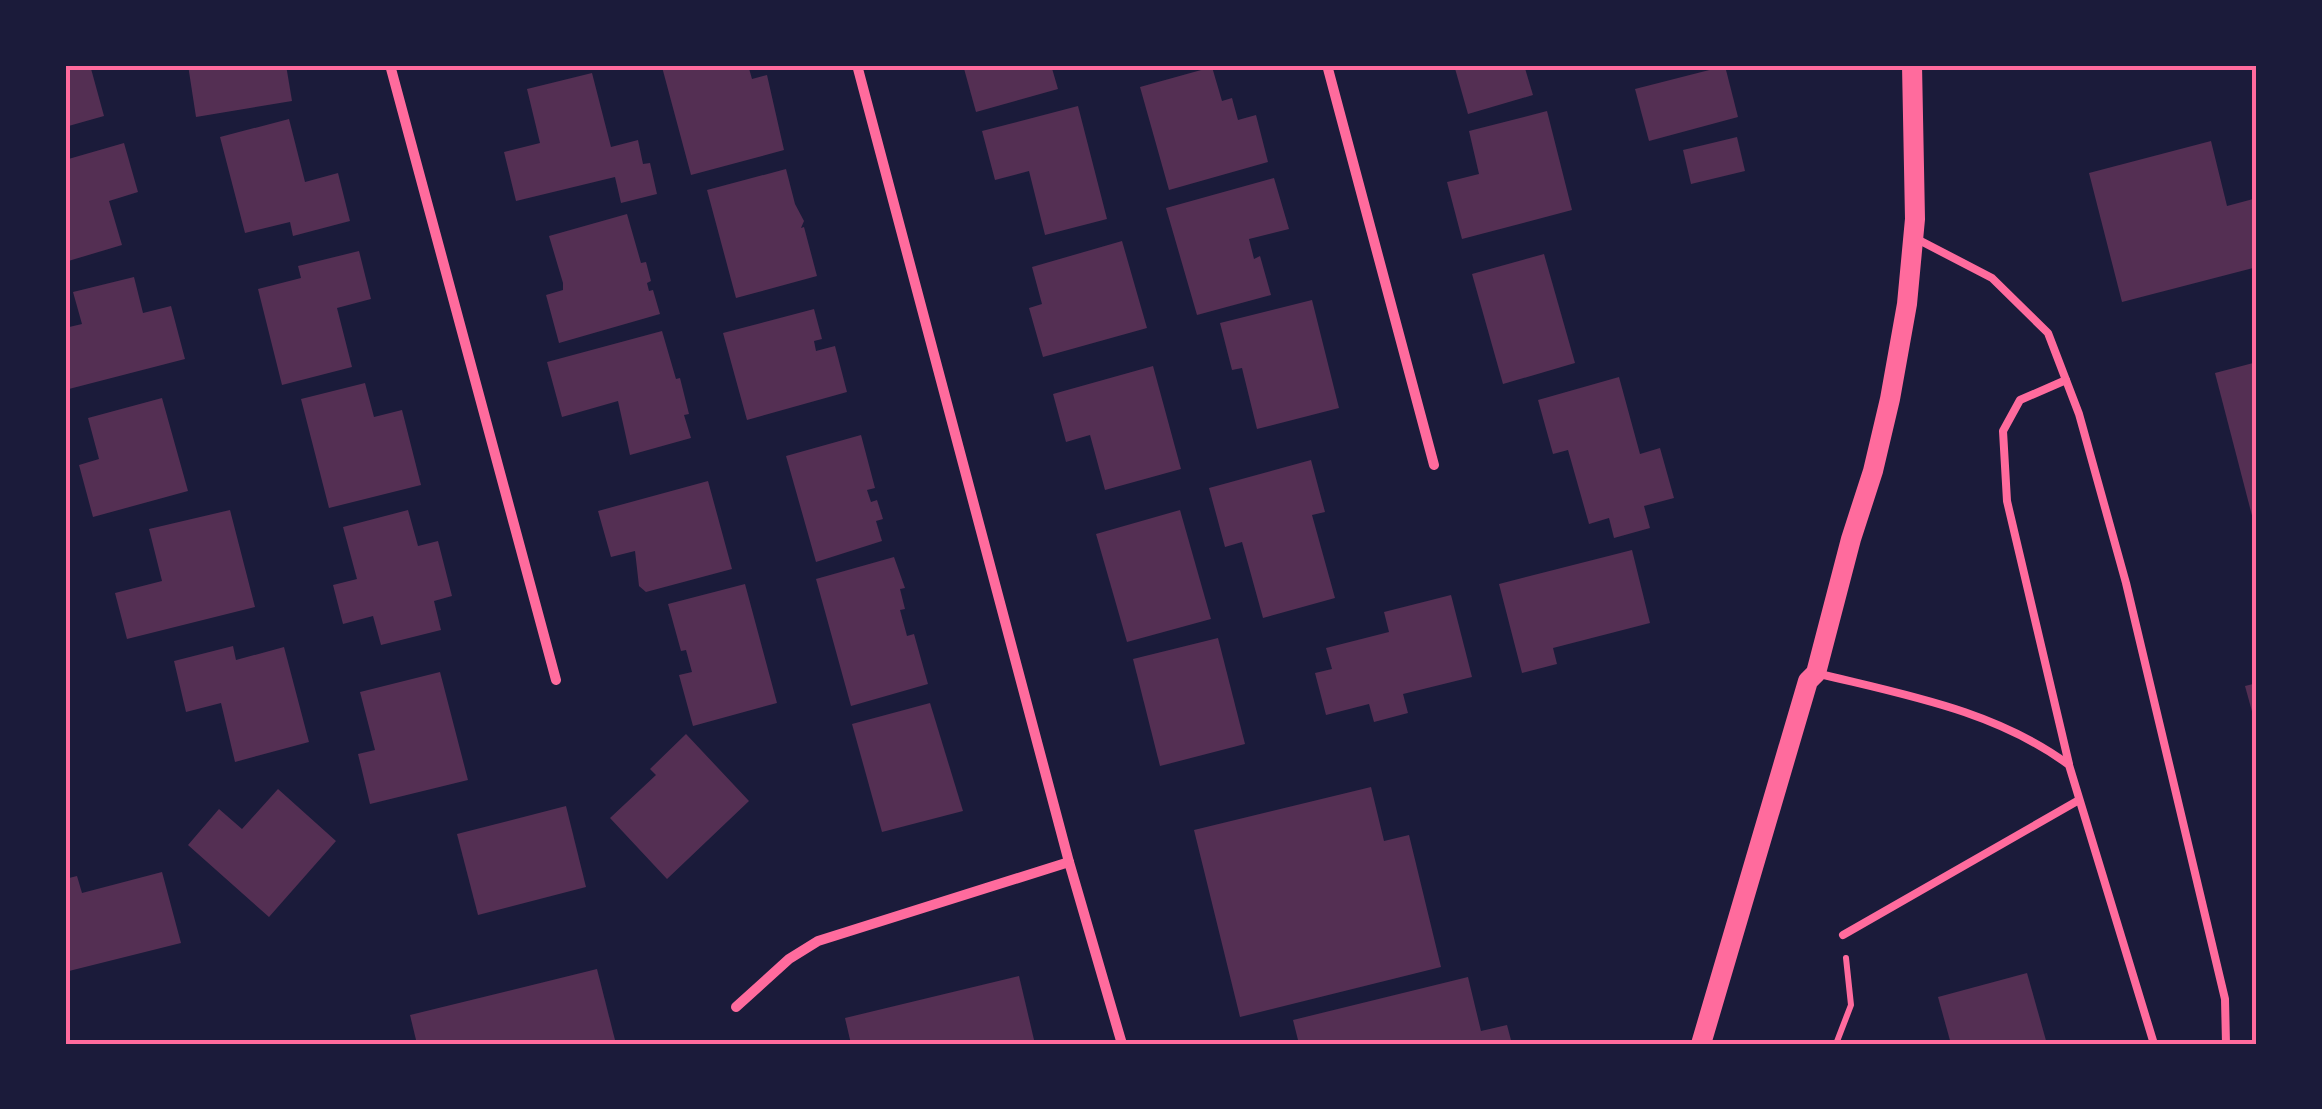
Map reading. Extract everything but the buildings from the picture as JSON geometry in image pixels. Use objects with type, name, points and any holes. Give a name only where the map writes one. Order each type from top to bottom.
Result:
[{"type":"main road","points":[[1700,1044],[1808,681],[1816,672],[1890,399],[1914,237],[1912,65]]},
{"type":"street","points":[[390,65],[556,680]]},
{"type":"street","points":[[856,65],[1069,862],[1122,1044]]},
{"type":"street","points":[[1328,65],[1434,465]]},
{"type":"street","points":[[736,1007],[789,959],[818,941],[1069,862]]},
{"type":"lane","points":[[1914,237],[1992,278],[2048,334],[2066,380],[2120,564],[2166,746],[2225,999],[2226,1044]]},
{"type":"lane","points":[[2066,380],[2020,400],[2003,432],[2008,501],[2068,764],[2154,1044]]},
{"type":"lane","points":[[1816,672],[1938,703],[2014,730],[2068,764]]},
{"type":"lane","points":[[1843,935],[2079,800]]},
{"type":"path","points":[[1836,1044],[1851,1005],[1843,935]]}]
